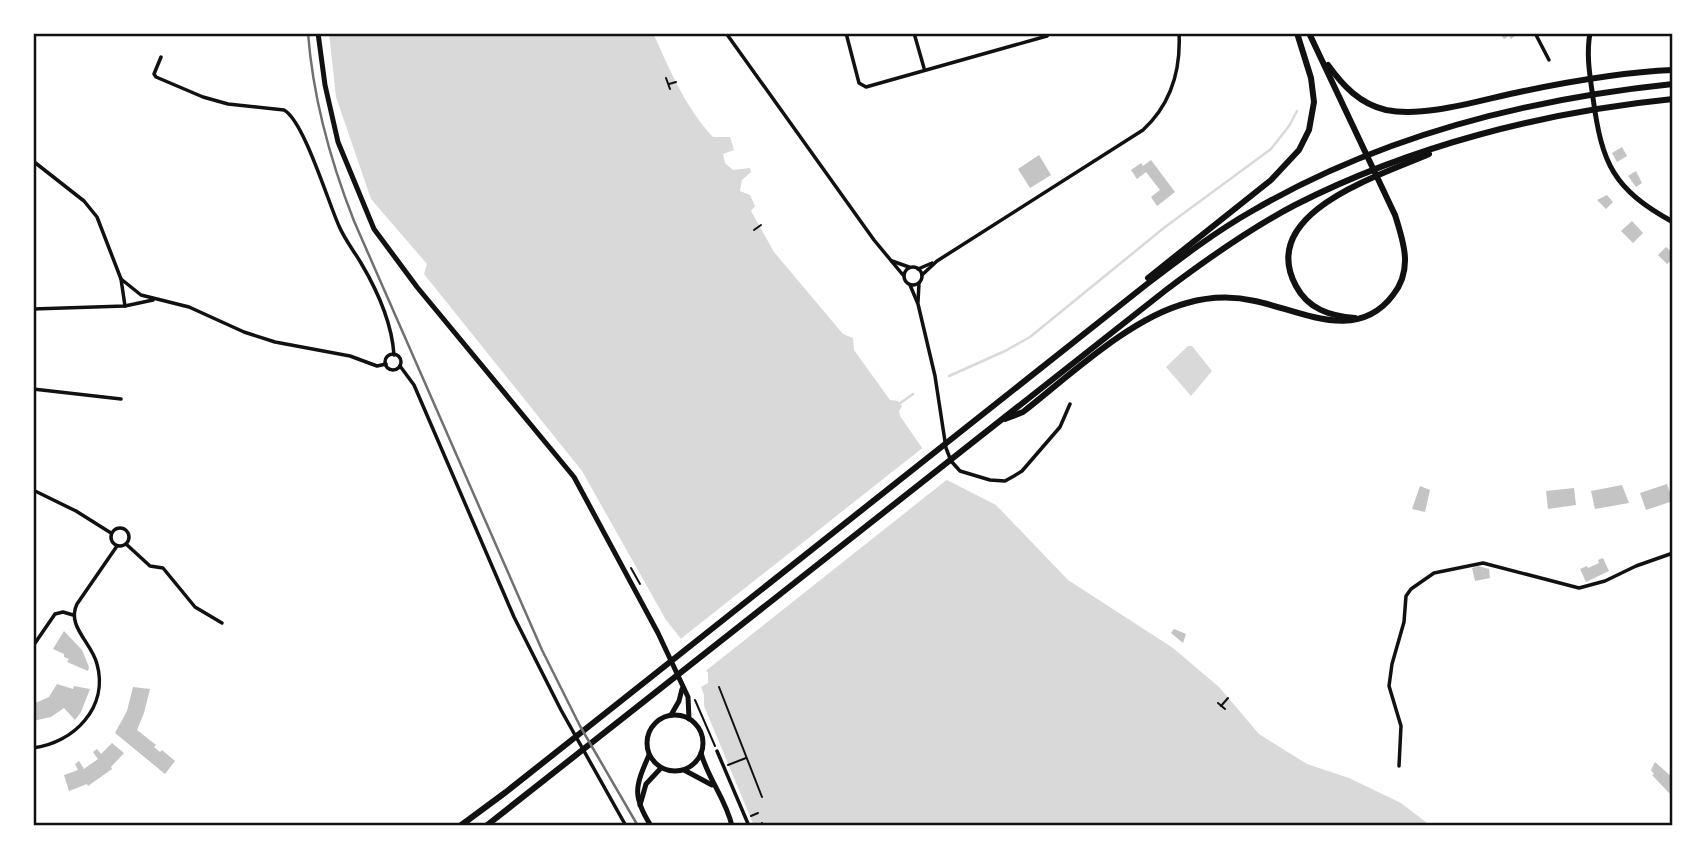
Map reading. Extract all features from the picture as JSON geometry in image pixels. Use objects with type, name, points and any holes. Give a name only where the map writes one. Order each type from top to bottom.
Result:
[{"type":"highway","points":[[1054,357],[1172,257],[1271,180],[1292,159],[1309,130],[1314,102],[1311,78],[1297,33]]},
{"type":"highway","points":[[999,421],[1023,412],[1137,326],[1163,311],[1189,303],[1242,299],[1329,321],[1345,322],[1364,318],[1384,307],[1398,289],[1406,271],[1405,243],[1395,215],[1309,33]]},
{"type":"highway","points":[[1315,45],[1339,81],[1354,95],[1377,107],[1394,111],[1433,109],[1536,88],[1673,69]]},
{"type":"highway","points":[[460,826],[1180,258],[1226,227],[1277,197],[1381,149],[1457,125],[1546,103],[1673,84]]},
{"type":"highway","points":[[486,826],[1166,290],[1224,248],[1293,206],[1358,176],[1449,145],[1541,120],[1673,99]]},
{"type":"highway","points":[[1364,318],[1328,314],[1310,304],[1293,282],[1289,261],[1293,238],[1305,220],[1327,201],[1389,167]]},
{"type":"main road","points":[[318,33],[325,85],[338,142],[374,229],[394,258],[574,477],[658,633],[688,697],[689,719]]},
{"type":"main road","points":[[1590,33],[1590,68],[1604,156],[1627,191],[1640,203],[1673,222]]},
{"type":"main road","points":[[671,715],[682,695],[682,686]]},
{"type":"main road","points":[[671,715],[689,719],[699,730],[703,745],[701,752],[691,766],[684,769],[676,771],[661,768],[649,755],[647,747],[650,730],[662,718],[671,715]]},
{"type":"main road","points":[[701,752],[732,826]]},
{"type":"main road","points":[[649,755],[638,784],[636,798],[651,826]]},
{"type":"main road","points":[[640,805],[646,784],[661,768]]},
{"type":"main road","points":[[684,769],[714,786]]},
{"type":"street","points":[[726,33],[889,260],[910,285],[918,304],[935,376],[942,430],[951,461],[960,471],[990,480],[1005,481],[1022,471],[1060,426],[1070,404]]},
{"type":"street","points":[[846,33],[859,83],[866,87],[1047,36],[1049,33]]},
{"type":"street","points":[[914,33],[924,69]]},
{"type":"street","points":[[889,260],[918,269],[937,261],[1143,130],[1163,108],[1174,84],[1179,59],[1179,33]]},
{"type":"street","points":[[1535,33],[1549,60]]},
{"type":"street","points":[[161,57],[154,74],[156,77],[203,97],[228,104],[284,110],[291,114],[341,232],[373,287],[393,337],[394,355]]},
{"type":"street","points":[[33,161],[91,208],[97,217],[121,279],[125,306]]},
{"type":"street","points":[[918,304],[922,275],[937,261]]},
{"type":"street","points":[[903,275],[909,267]]},
{"type":"street","points":[[918,269],[922,275]]},
{"type":"street","points":[[121,279],[141,295],[189,307],[244,332],[275,342],[341,354],[377,366],[386,364]]},
{"type":"street","points":[[910,285],[919,283]]},
{"type":"street","points":[[33,309],[125,306],[155,299]]},
{"type":"street","points":[[386,364],[387,358],[394,355],[400,358],[400,366],[414,385],[531,653],[626,826]]},
{"type":"street","points":[[386,364],[392,370],[400,366]]},
{"type":"street","points":[[33,389],[121,399]]},
{"type":"street","points":[[33,490],[76,511],[111,533]]},
{"type":"street","points":[[124,529],[128,524]]},
{"type":"street","points":[[117,546],[111,541],[111,533],[115,529],[124,529]]},
{"type":"street","points":[[124,529],[129,536],[126,544]]},
{"type":"street","points":[[33,748],[55,744],[73,733],[86,720],[94,705],[99,682],[98,666],[92,650],[77,628],[74,615],[77,604],[117,546],[126,544]]},
{"type":"street","points":[[126,544],[150,566],[163,568],[195,607],[222,623]]},
{"type":"street","points":[[1399,766],[1401,726],[1389,686],[1404,622],[1406,596],[1410,589],[1434,573],[1483,563],[1579,589],[1596,585],[1636,566],[1673,553]]},
{"type":"street","points":[[33,646],[55,614],[63,612],[74,615]]},
{"type":"street","points":[[717,751],[749,826]]},
{"type":"path","points":[[666,78],[670,89]]},
{"type":"path","points":[[668,84],[676,82]]},
{"type":"path","points":[[754,230],[761,225]]},
{"type":"path","points":[[719,687],[762,797]]},
{"type":"path","points":[[1221,706],[1228,698]]},
{"type":"path","points":[[1218,703],[1226,709]]},
{"type":"path","points":[[697,704],[717,751]]},
{"type":"path","points":[[728,765],[747,758]]},
{"type":"path","points":[[750,817],[758,813]]},
{"type":"shaded area","points":[[329,33],[653,33],[694,113],[713,137],[730,137],[734,150],[723,154],[725,163],[733,170],[750,168],[751,172],[742,180],[740,191],[750,195],[755,206],[751,211],[774,252],[843,334],[853,338],[854,350],[890,400],[898,401],[902,406],[900,416],[943,478],[996,505],[1068,580],[1173,648],[1219,687],[1259,734],[1307,764],[1349,778],[1401,803],[1431,826],[754,826],[704,706],[701,687],[708,683],[708,673],[666,620],[582,471],[424,274],[427,264],[371,199],[336,97]]},
{"type":"shaded area","points":[[1188,346],[1192,346],[1212,371],[1191,396],[1166,367]]},
{"type":"pier","points":[[925,446],[949,478],[703,673],[678,641]]},
{"type":"building","points":[[1499,33],[1513,33],[1515,36],[1504,39]]},
{"type":"building","points":[[1622,147],[1627,156],[1617,162],[1612,153]]},
{"type":"building","points":[[1039,155],[1051,175],[1030,188],[1018,169]]},
{"type":"building","points":[[1151,160],[1175,192],[1157,206],[1151,197],[1160,190],[1146,172],[1137,179],[1131,170]]},
{"type":"building","points":[[1636,171],[1642,183],[1636,187],[1628,176]]},
{"type":"building","points":[[1607,195],[1613,202],[1606,209],[1597,200]]},
{"type":"building","points":[[1632,221],[1643,233],[1633,243],[1621,231]]},
{"type":"building","points":[[1666,247],[1673,253],[1673,259],[1667,264],[1658,255]]},
{"type":"building","points":[[1667,484],[1673,501],[1646,510],[1640,493]]},
{"type":"building","points":[[1622,485],[1629,503],[1595,509],[1591,491]]},
{"type":"building","points":[[1420,486],[1430,490],[1425,512],[1412,509]]},
{"type":"building","points":[[1574,488],[1576,505],[1548,509],[1546,491]]},
{"type":"building","points":[[1603,558],[1609,571],[1586,582],[1580,569],[1599,563],[1598,560]]},
{"type":"building","points":[[1478,566],[1489,569],[1490,578],[1475,581],[1472,568]]},
{"type":"building","points":[[1174,629],[1186,634],[1183,643],[1171,633]]},
{"type":"building","points":[[64,631],[82,650],[88,671],[67,662],[69,659],[64,657],[64,654],[53,649]]},
{"type":"building","points":[[57,684],[73,689],[74,686],[90,689],[81,712],[75,720],[64,708],[51,717],[33,721],[33,704],[49,697]]},
{"type":"building","points":[[133,687],[150,689],[137,730],[156,745],[154,747],[160,752],[162,750],[175,761],[165,774],[115,733],[127,711]]},
{"type":"building","points":[[112,743],[124,753],[112,769],[88,786],[87,784],[69,791],[64,775],[78,770],[75,764],[79,761],[84,769],[98,759],[93,752],[97,749],[101,754]]},
{"type":"building","points":[[1655,762],[1673,778],[1671,795],[1652,775]]},
{"type":"waterway","points":[[949,376],[1030,337],[1165,227],[1271,149],[1297,111]]},
{"type":"waterway","points":[[899,404],[913,394]]},
{"type":"railway","points":[[308,33],[310,58],[324,129],[354,221],[542,650],[580,726],[638,826]]}]
